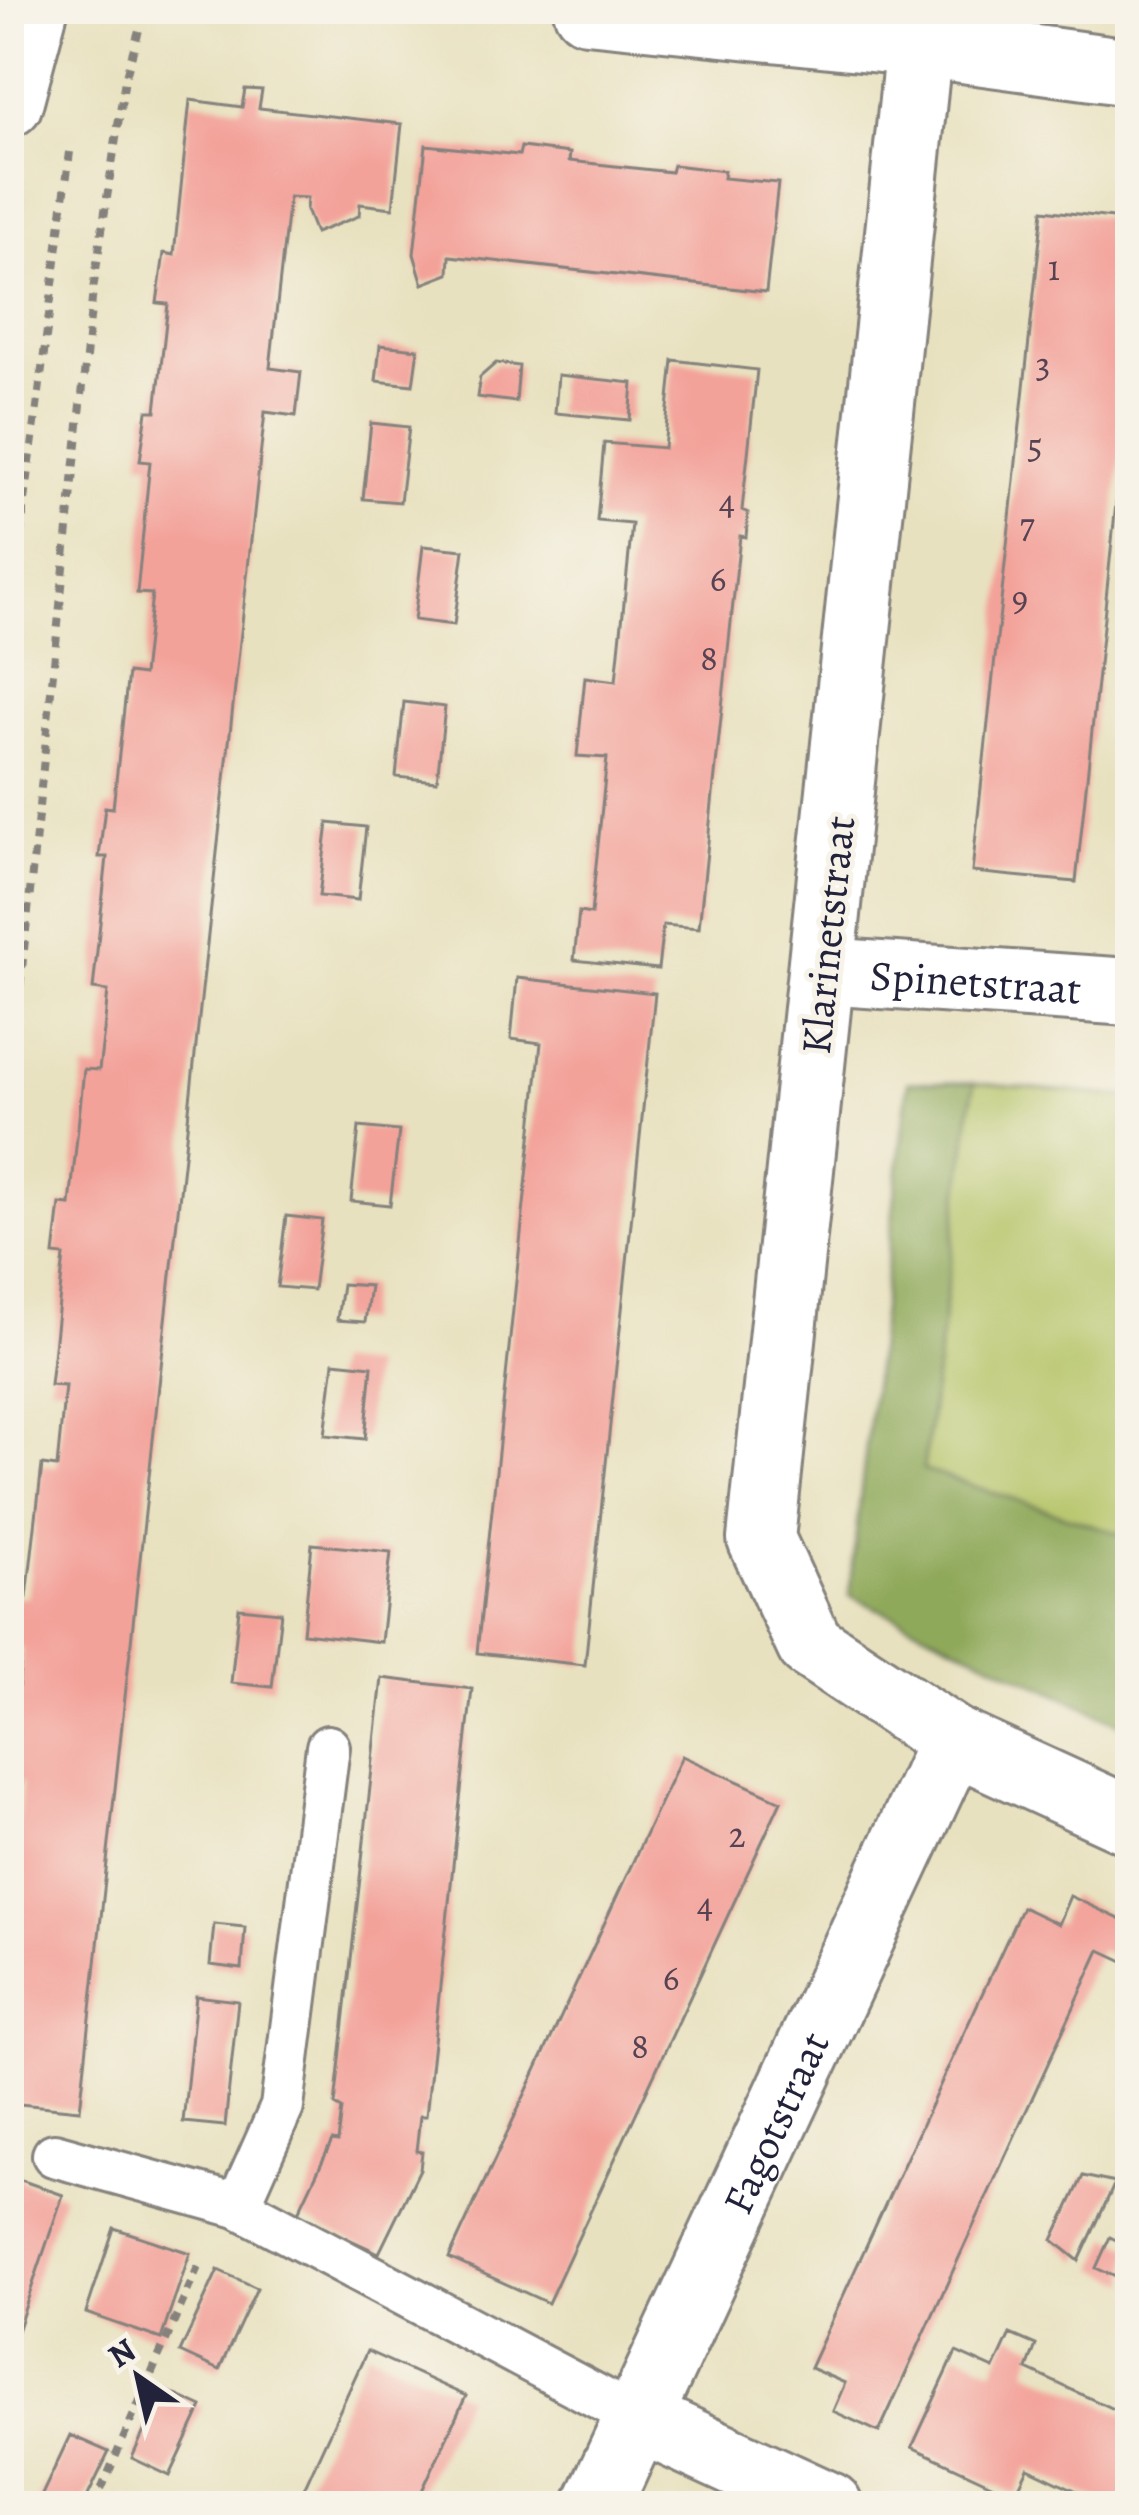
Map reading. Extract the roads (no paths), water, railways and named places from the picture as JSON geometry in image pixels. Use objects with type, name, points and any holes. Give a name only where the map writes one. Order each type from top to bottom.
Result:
[{"type":"street","points":[[9,103],[34,9]]},
{"type":"street","points":[[587,9],[919,43],[1130,72]]},
{"type":"street","name":"Klarinetstraat","points":[[919,43],[761,1539],[811,1645],[953,1740],[1130,1821]]},
{"type":"street","name":"Spinetstraat","points":[[823,970],[1130,992]]},
{"type":"street","name":"Fagotstraat","points":[[597,2506],[953,1740]]},
{"type":"street","points":[[638,2418],[830,2506]]},
{"type":"lane","points":[[232,2205],[282,2107],[328,1747]]},
{"type":"lane","points":[[54,2155],[232,2205],[638,2418]]}]
